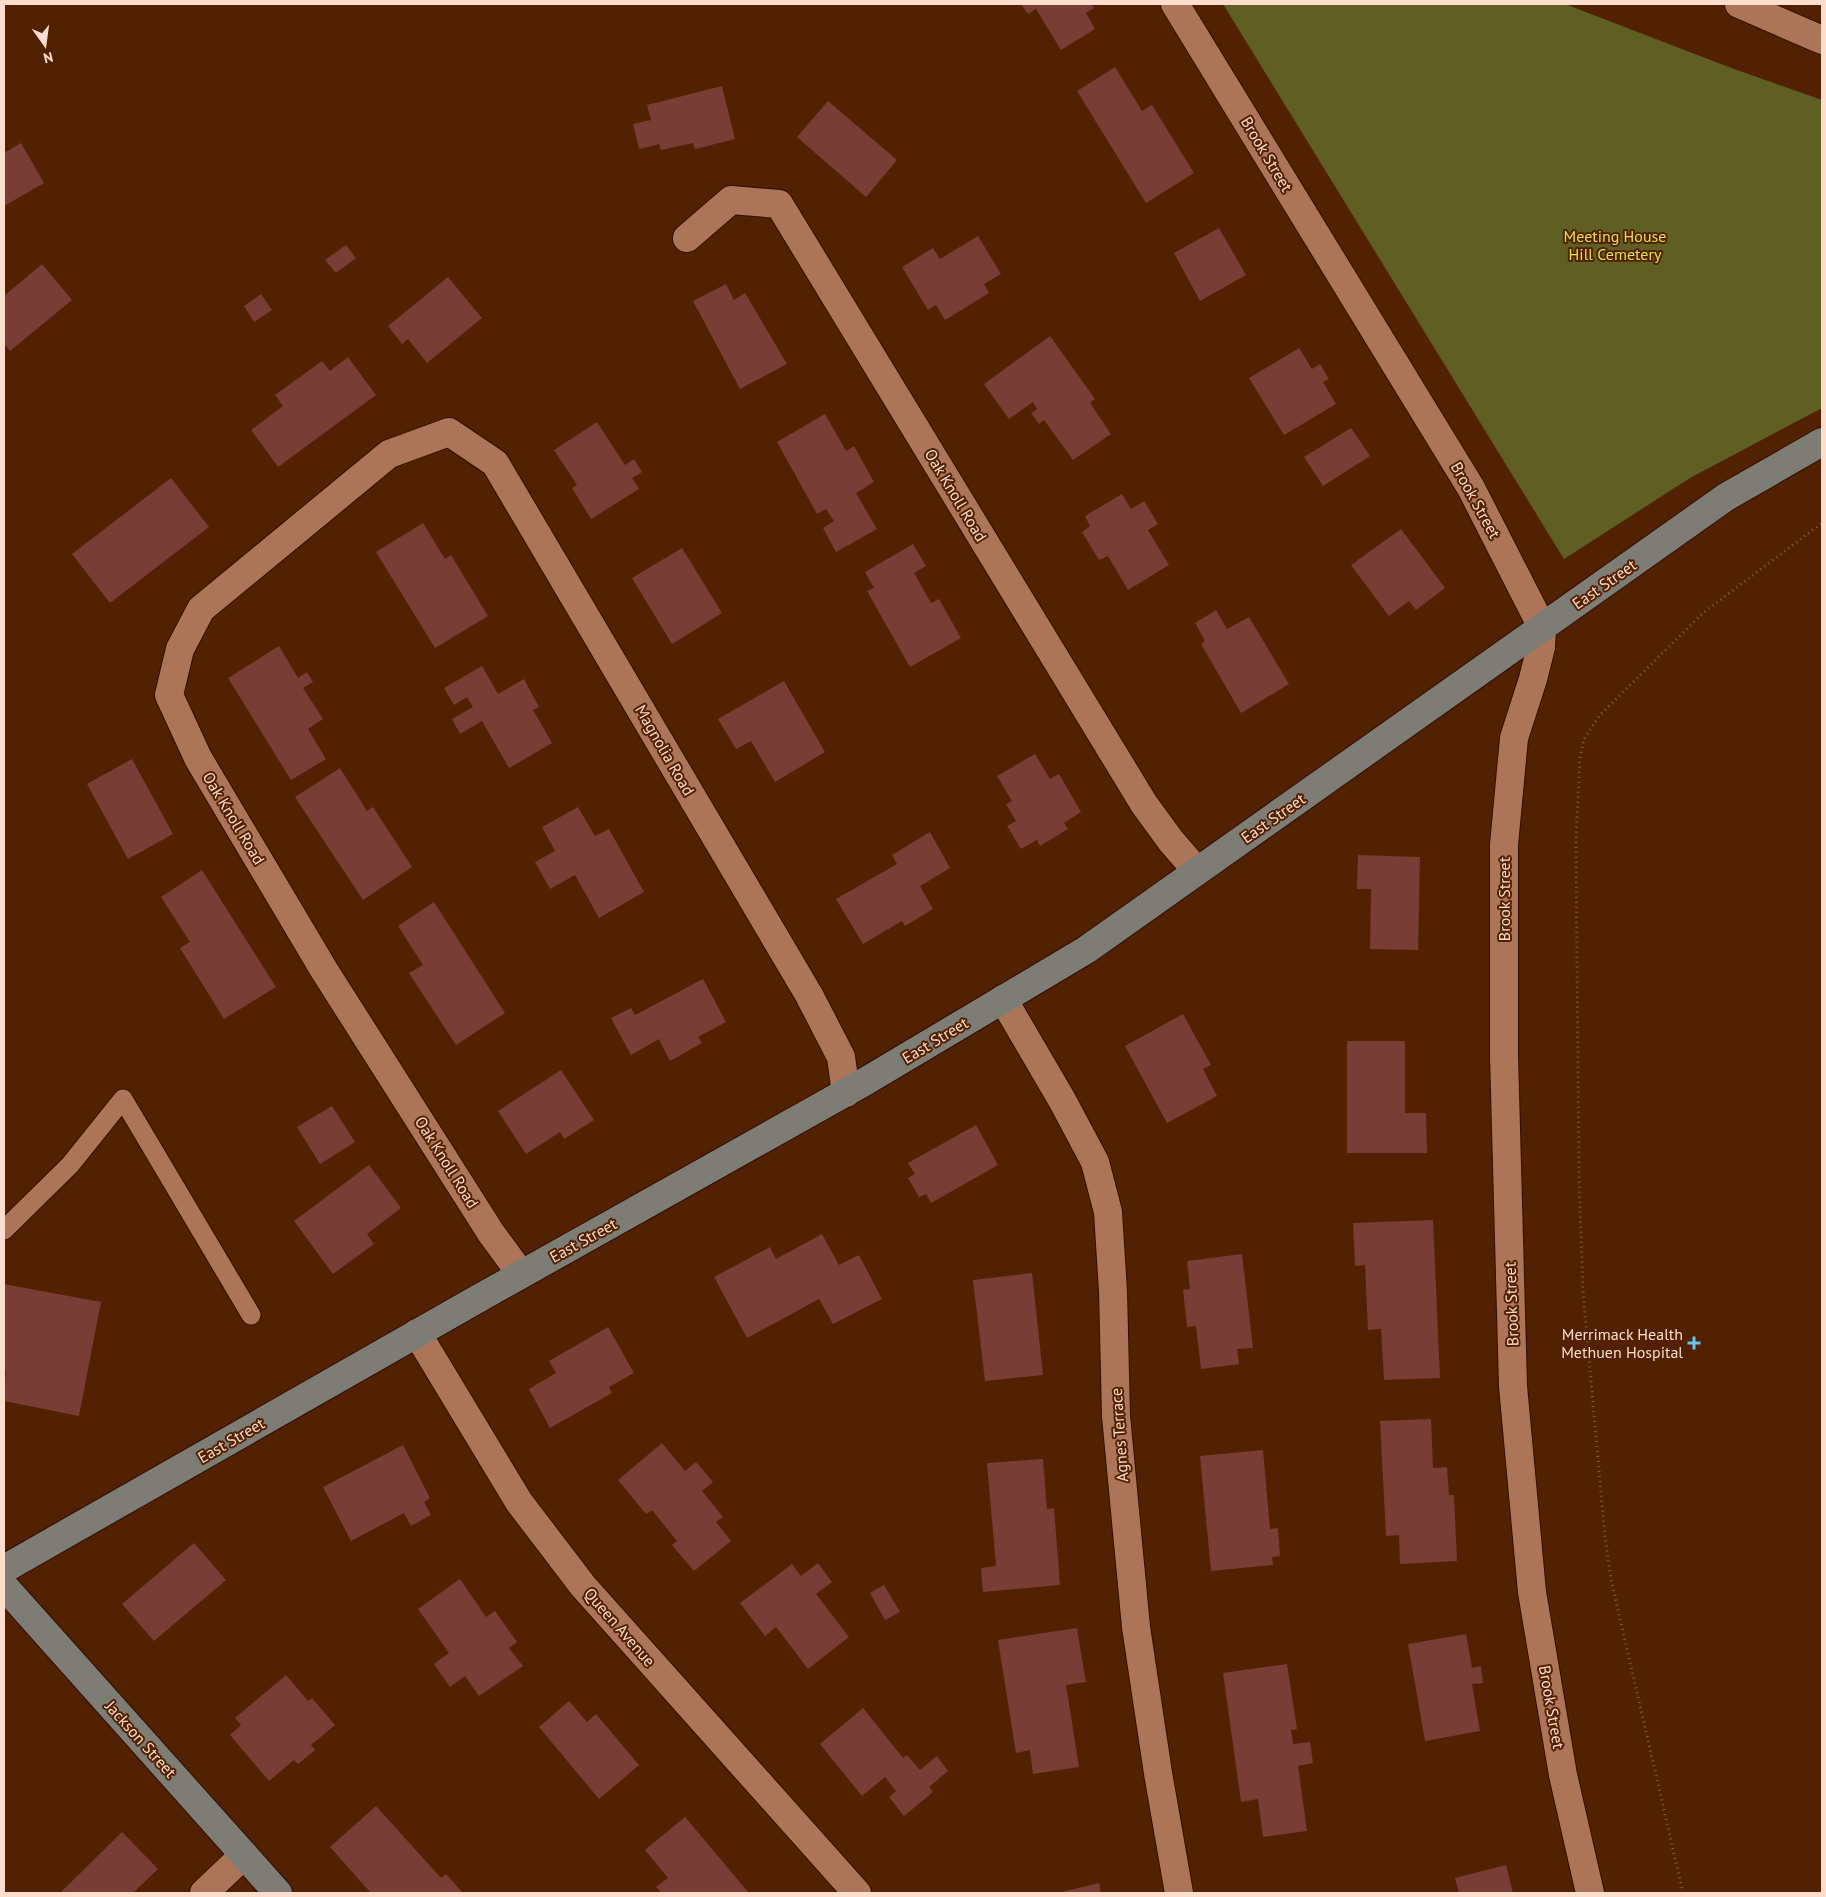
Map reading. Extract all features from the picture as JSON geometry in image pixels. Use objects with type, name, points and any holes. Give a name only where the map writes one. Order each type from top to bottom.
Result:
[{"type":"main road","name":"East Street","points":[[4,1569],[521,1274],[846,1092],[1086,950],[1726,497],[1822,442]]},
{"type":"main road","name":"Jackson Street","points":[[4,1586],[278,1893]]},
{"type":"street","name":"Brook Street","points":[[1175,4],[1471,488],[1542,627],[1541,646],[1533,679],[1514,738],[1504,845],[1504,1054],[1513,1386],[1532,1592],[1563,1776],[1590,1893]]},
{"type":"street","points":[[1739,4],[1822,40]]},
{"type":"street","name":"Oak Knoll Road","points":[[687,238],[731,200],[779,204],[1144,804],[1171,841],[1197,871]]},
{"type":"street","name":"Oak Knoll Road","points":[[449,432],[389,454],[200,609],[180,649],[170,695],[198,758],[324,970],[491,1233],[521,1274]]},
{"type":"street","name":"Magnolia Road","points":[[449,432],[495,462],[809,995],[841,1057],[846,1092]]},
{"type":"street","name":"Agnes Terrace","points":[[1003,999],[1062,1100],[1095,1162],[1108,1212],[1113,1291],[1116,1416],[1136,1627],[1158,1773],[1179,1893]]},
{"type":"street","name":"Queen Avenue","points":[[417,1334],[519,1502],[584,1586],[857,1893]]},
{"type":"street","points":[[204,1893],[244,1855]]},
{"type":"lane","points":[[4,1230],[70,1165],[123,1099],[251,1315]]},
{"type":"path","points":[[1683,1893],[1611,1579],[1604,1537],[1588,1360],[1579,1174],[1576,840],[1580,757],[1584,738],[1599,716],[1703,613],[1809,530],[1822,523]]},
{"type":"green space","name":"Meeting House Hill Cemetery","points":[[1223,4],[1565,4],[1726,66],[1822,100],[1822,408],[1690,478],[1564,559]]},
{"type":"building","points":[[1021,4],[1091,4],[1094,8],[1086,13],[1095,29],[1061,50],[1036,9],[1028,14]]},
{"type":"building","points":[[1115,67],[1142,111],[1152,105],[1194,173],[1146,203],[1077,91]]},
{"type":"building","points":[[722,86],[735,139],[695,149],[693,143],[661,150],[659,144],[639,149],[633,124],[651,120],[647,105]]},
{"type":"building","points":[[828,101],[897,160],[866,197],[797,137]]},
{"type":"building","points":[[21,143],[44,183],[4,206],[4,153]]},
{"type":"building","points":[[1219,228],[1246,275],[1200,301],[1174,253]]},
{"type":"building","points":[[978,236],[1001,274],[984,284],[989,293],[945,320],[936,305],[928,310],[902,267],[933,248],[940,259]]},
{"type":"building","points":[[346,245],[356,258],[336,273],[325,260]]},
{"type":"building","points":[[42,264],[72,300],[10,351],[4,344],[4,296]]},
{"type":"building","points":[[448,277],[482,318],[427,363],[408,339],[402,344],[388,326]]},
{"type":"building","points":[[726,284],[734,300],[745,293],[787,364],[740,389],[693,301]]},
{"type":"building","points":[[261,294],[272,310],[254,322],[244,306]]},
{"type":"building","points":[[1050,336],[1095,399],[1090,403],[1111,434],[1073,460],[1044,420],[1039,424],[1031,413],[1037,409],[1033,402],[1009,419],[984,384]]},
{"type":"building","points":[[1299,348],[1312,369],[1320,364],[1329,379],[1323,382],[1336,404],[1284,435],[1249,378]]},
{"type":"building","points":[[348,357],[376,395],[278,467],[251,430],[283,406],[275,395],[322,361],[330,371]]},
{"type":"building","points":[[825,414],[846,451],[854,446],[874,482],[856,493],[877,529],[836,552],[823,528],[834,521],[826,509],[817,514],[777,442]]},
{"type":"building","points":[[597,422],[625,465],[634,459],[642,472],[632,478],[639,489],[591,519],[572,488],[577,485],[554,450]]},
{"type":"building","points":[[1351,428],[1370,456],[1323,486],[1304,457]]},
{"type":"building","points":[[171,478],[209,527],[110,603],[72,554]]},
{"type":"building","points":[[1122,494],[1131,509],[1144,501],[1158,524],[1148,530],[1169,565],[1128,590],[1108,556],[1099,560],[1082,532],[1090,526],[1085,516]]},
{"type":"building","points":[[423,523],[445,559],[451,555],[488,616],[435,648],[376,552]]},
{"type":"building","points":[[1401,529],[1445,588],[1416,610],[1409,601],[1389,616],[1351,565]]},
{"type":"building","points":[[913,544],[926,566],[914,573],[931,603],[939,599],[961,638],[910,667],[867,591],[874,588],[865,572]]},
{"type":"building","points":[[682,548],[722,613],[672,644],[632,578]]},
{"type":"building","points":[[1216,610],[1227,629],[1249,617],[1289,684],[1241,713],[1201,644],[1205,641],[1195,623]]},
{"type":"building","points":[[279,646],[298,678],[307,672],[313,682],[303,688],[323,719],[308,729],[326,759],[291,780],[228,678]]},
{"type":"building","points":[[482,666],[498,694],[524,679],[539,707],[533,710],[552,743],[509,768],[482,721],[460,734],[452,719],[473,707],[467,697],[454,705],[444,688]]},
{"type":"building","points":[[784,681],[825,752],[775,782],[751,741],[736,749],[718,719]]},
{"type":"building","points":[[1035,754],[1050,779],[1059,774],[1081,812],[1064,823],[1068,829],[1040,846],[1037,840],[1021,849],[1007,826],[1016,821],[1006,804],[1012,801],[997,776]]},
{"type":"building","points":[[132,759],[173,834],[128,859],[87,784]]},
{"type":"building","points":[[340,768],[367,811],[373,807],[412,867],[363,900],[295,797]]},
{"type":"building","points":[[578,807],[595,836],[609,829],[644,892],[599,918],[575,875],[550,889],[535,862],[555,851],[542,827]]},
{"type":"building","points":[[930,832],[950,868],[920,886],[933,909],[905,926],[902,921],[863,944],[836,899],[897,864],[892,855]]},
{"type":"building","points":[[1358,855],[1420,857],[1418,950],[1370,949],[1371,889],[1357,889]]},
{"type":"building","points":[[202,870],[276,987],[224,1019],[180,948],[190,942],[161,897]]},
{"type":"building","points":[[434,902],[505,1013],[456,1045],[409,973],[423,965],[398,926]]},
{"type":"building","points":[[703,979],[726,1022],[698,1037],[702,1043],[670,1061],[659,1039],[631,1055],[611,1018],[631,1008],[635,1015]]},
{"type":"building","points":[[1183,1014],[1211,1065],[1203,1069],[1217,1096],[1167,1123],[1125,1046]]},
{"type":"building","points":[[1347,1041],[1405,1041],[1405,1113],[1426,1113],[1427,1153],[1347,1153]]},
{"type":"building","points":[[561,1070],[594,1120],[564,1139],[560,1132],[526,1154],[498,1111]]},
{"type":"building","points":[[332,1106],[355,1142],[320,1164],[297,1127]]},
{"type":"building","points":[[976,1125],[998,1165],[931,1203],[926,1194],[919,1197],[908,1178],[915,1174],[908,1163]]},
{"type":"building","points":[[369,1165],[401,1208],[367,1234],[374,1244],[333,1274],[294,1221]]},
{"type":"building","points":[[1433,1220],[1440,1378],[1384,1380],[1381,1329],[1368,1330],[1365,1265],[1355,1266],[1353,1223]]},
{"type":"building","points":[[822,1234],[839,1265],[859,1255],[882,1299],[833,1324],[819,1299],[747,1338],[714,1277],[770,1247],[776,1259]]},
{"type":"building","points":[[1242,1254],[1253,1348],[1237,1349],[1239,1364],[1201,1369],[1196,1326],[1187,1327],[1183,1290],[1190,1289],[1187,1261]]},
{"type":"building","points":[[1032,1273],[1043,1375],[985,1381],[973,1280]]},
{"type":"building","points":[[4,1284],[101,1302],[79,1416],[4,1401],[6,1371],[4,1371]]},
{"type":"building","points":[[608,1327],[634,1373],[609,1387],[612,1393],[550,1428],[529,1389],[556,1373],[549,1361]]},
{"type":"building","points":[[1431,1419],[1433,1468],[1447,1467],[1449,1495],[1454,1495],[1457,1561],[1400,1564],[1399,1535],[1386,1536],[1380,1421]]},
{"type":"building","points":[[662,1443],[685,1471],[696,1462],[713,1482],[702,1491],[723,1517],[716,1522],[731,1541],[694,1571],[672,1545],[677,1541],[652,1510],[646,1514],[618,1480]]},
{"type":"building","points":[[403,1445],[430,1498],[424,1502],[431,1515],[411,1526],[404,1513],[351,1541],[323,1487]]},
{"type":"building","points":[[1263,1450],[1270,1529],[1278,1528],[1280,1556],[1272,1557],[1273,1565],[1211,1571],[1200,1456]]},
{"type":"building","points":[[1043,1459],[1047,1509],[1054,1508],[1060,1585],[983,1592],[981,1568],[996,1566],[987,1463]]},
{"type":"building","points":[[194,1543],[226,1580],[154,1641],[122,1604]]},
{"type":"building","points":[[818,1563],[832,1582],[816,1594],[849,1637],[808,1669],[776,1627],[765,1636],[740,1603],[792,1564],[801,1576]]},
{"type":"building","points":[[460,1579],[486,1617],[495,1611],[517,1642],[509,1648],[523,1666],[479,1696],[465,1676],[450,1687],[434,1664],[449,1653],[418,1609]]},
{"type":"building","points":[[884,1585],[900,1612],[885,1620],[870,1593]]},
{"type":"building","points":[[1077,1628],[1086,1682],[1066,1685],[1079,1767],[1033,1774],[1030,1750],[1016,1753],[998,1640]]},
{"type":"building","points":[[1466,1634],[1472,1668],[1481,1666],[1483,1683],[1472,1684],[1480,1731],[1425,1741],[1408,1644]]},
{"type":"building","points":[[1287,1664],[1297,1729],[1291,1730],[1293,1744],[1310,1742],[1313,1763],[1298,1766],[1307,1831],[1263,1837],[1258,1799],[1241,1802],[1223,1673]]},
{"type":"building","points":[[286,1675],[308,1701],[312,1698],[335,1725],[311,1745],[315,1750],[298,1764],[294,1760],[269,1781],[230,1735],[241,1725],[235,1718]]},
{"type":"building","points":[[569,1701],[587,1722],[596,1714],[639,1765],[599,1799],[539,1727]]},
{"type":"building","points":[[863,1708],[903,1758],[907,1755],[920,1770],[937,1756],[948,1771],[929,1787],[933,1792],[904,1816],[889,1797],[896,1791],[885,1777],[862,1796],[820,1744]]},
{"type":"building","points":[[376,1806],[441,1878],[446,1874],[463,1893],[371,1893],[330,1847]]},
{"type":"building","points":[[685,1817],[749,1893],[662,1893],[656,1887],[668,1878],[645,1850]]},
{"type":"building","points":[[122,1832],[158,1869],[133,1893],[60,1893]]},
{"type":"building","points":[[1506,1865],[1513,1893],[1459,1893],[1455,1878]]},
{"type":"building","points":[[1099,1883],[1101,1893],[1057,1893]]},
{"type":"place","name":"Merrimack Health Methuen Hospital","points":[[1694,1343]]}]
